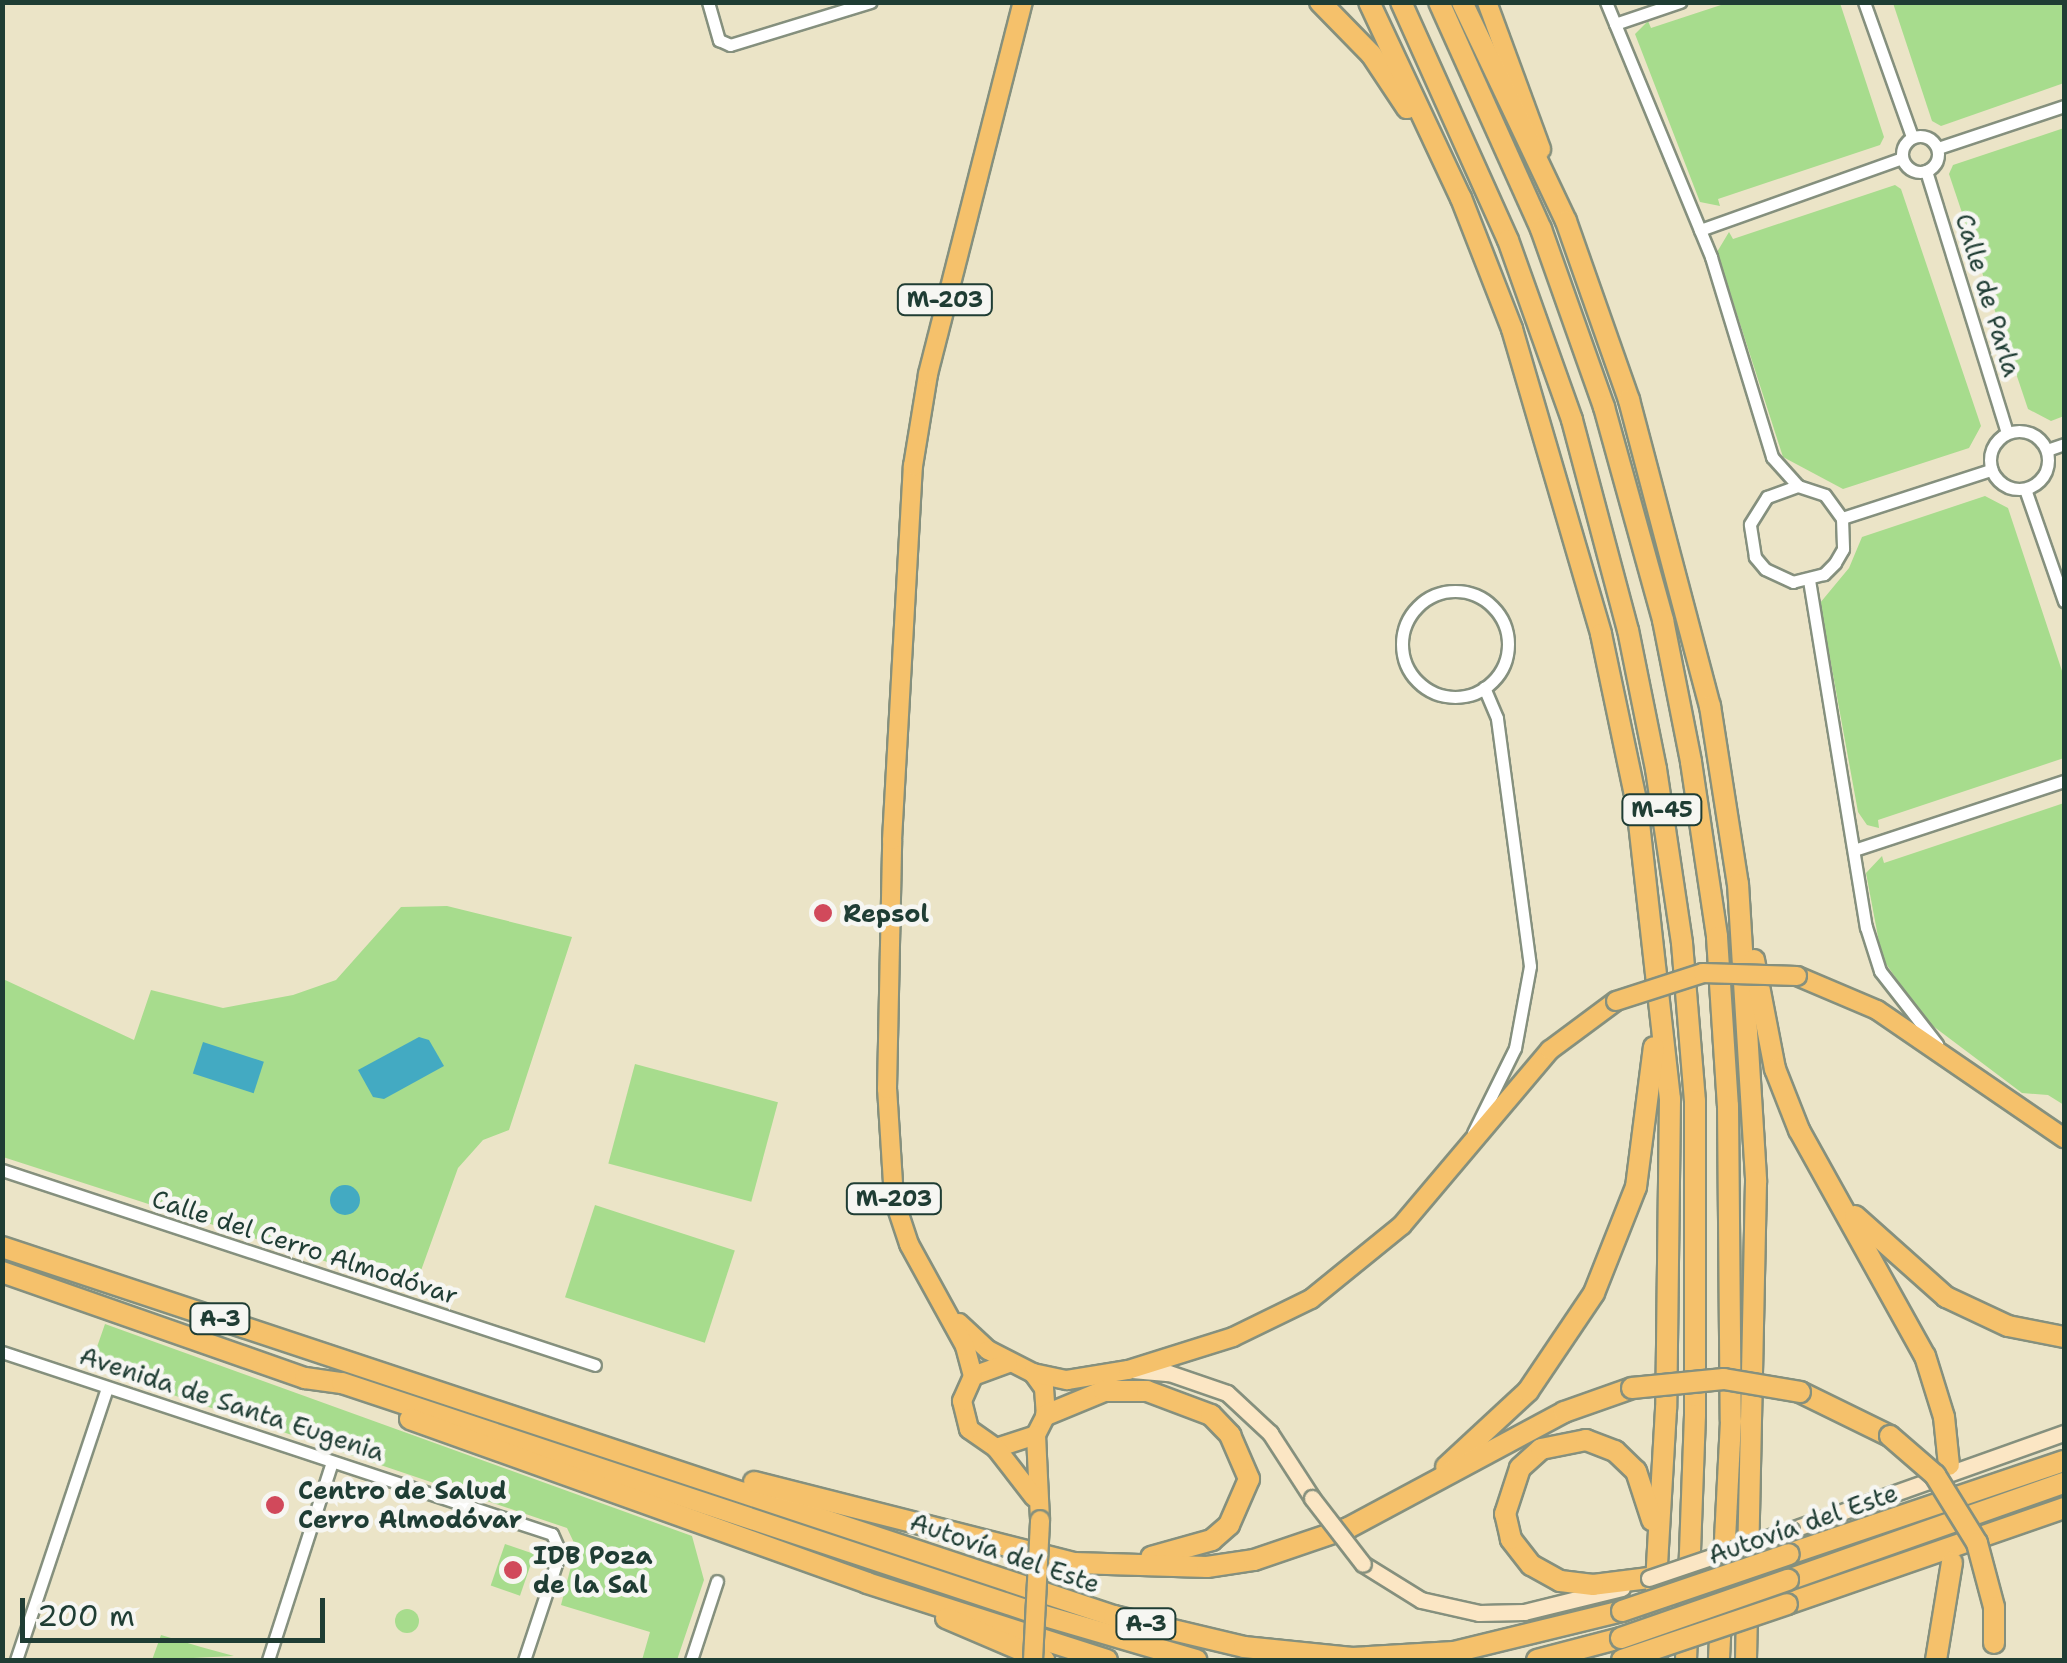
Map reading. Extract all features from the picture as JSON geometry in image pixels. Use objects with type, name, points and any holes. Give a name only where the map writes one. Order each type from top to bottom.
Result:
[{"type":"highway","points":[[1320,2],[1394,84],[1512,329]]},
{"type":"highway","points":[[1369,2],[1461,198]]},
{"type":"highway","points":[[1390,2],[1512,329],[1601,634],[1637,805],[1657,965],[1687,1232],[1696,1415]]},
{"type":"highway","name":"M-45","points":[[1401,2],[1536,317],[1628,630],[1684,962],[1696,1101],[1696,1415],[1686,1660]]},
{"type":"highway","name":"M-45","points":[[1439,2],[1541,229],[1604,407],[1663,620],[1717,937],[1728,1106],[1731,1422],[1720,1660]]},
{"type":"highway","points":[[1462,2],[1566,220],[1629,400],[1710,706],[1738,884],[1775,1069],[1829,1183],[1925,1356],[1944,1417],[1949,1465]]},
{"type":"highway","points":[[1738,884],[1756,1182],[1746,1660]]},
{"type":"highway","points":[[1406,1500],[1528,1390],[1568,1337],[1617,1246],[1651,1113],[1657,965]]},
{"type":"highway","points":[[1653,1581],[1670,1099]]},
{"type":"highway","points":[[1731,1422],[1756,1182]]},
{"type":"highway","points":[[1829,1183],[1860,1221],[1946,1296],[2008,1326],[2064,1337]]},
{"type":"highway","name":"Autovía del Este","points":[[2,1247],[1114,1616],[1244,1647],[1352,1658],[1454,1652],[1622,1612],[2064,1461]]},
{"type":"highway","name":"Autovía del Este","points":[[2,1272],[305,1378],[342,1383],[1038,1614],[1196,1660]]},
{"type":"highway","points":[[305,1378],[867,1583],[1107,1660]]},
{"type":"highway","points":[[687,1472],[715,1473],[1074,1563],[1208,1567],[1254,1560],[1406,1500],[1564,1412],[1632,1388],[1724,1379],[1800,1392],[1890,1436],[1935,1475],[1977,1543],[1994,1606],[1993,1652]]},
{"type":"highway","points":[[968,1537],[1126,1558],[1172,1556],[1212,1540],[1241,1506],[1249,1478],[1243,1458],[1211,1415],[1147,1390],[1104,1391],[1046,1414]]},
{"type":"highway","points":[[1653,1581],[1594,1585],[1560,1582],[1531,1565],[1510,1538],[1506,1514],[1520,1468],[1562,1441],[1586,1440],[1616,1451],[1648,1493],[1653,1581],[1657,1660]]},
{"type":"highway","name":"Autovía del Este","points":[[1536,1660],[1621,1638],[2064,1483]]},
{"type":"highway","points":[[1622,1660],[2064,1508]]},
{"type":"highway","points":[[1936,1660],[1952,1562]]},
{"type":"highway","points":[[867,1583],[1044,1660]]},
{"type":"main road","name":"M-203","points":[[973,1376],[948,1312],[900,1223],[888,1160],[904,566],[928,374],[1023,2]]},
{"type":"main road","points":[[1487,2],[1566,220]]},
{"type":"main road","points":[[1033,1374],[1067,1380],[1128,1370],[1234,1337],[1311,1299],[1402,1225],[1471,1137],[1550,1050],[1616,1001],[1703,972],[1797,976],[1877,1010],[1947,1054],[2064,1138]]},
{"type":"main road","name":"M-203","points":[[948,1312],[1008,1363],[1033,1374]]},
{"type":"main road","points":[[1008,1363],[973,1376],[962,1402],[964,1422],[977,1439],[996,1448],[1038,1511]]},
{"type":"main road","points":[[1128,1370],[1169,1372],[1227,1393],[1270,1433],[1312,1498],[1363,1564],[1421,1600],[1479,1613],[1587,1600],[1653,1581],[2064,1433]]},
{"type":"main road","points":[[1033,1374],[1044,1388],[1046,1414],[1036,1435],[1038,1511],[1033,1660]]},
{"type":"main road","points":[[996,1448],[1036,1435]]},
{"type":"street","points":[[708,2],[719,40],[730,46],[871,2]]},
{"type":"street","points":[[1606,2],[1700,230],[1772,458],[1798,486],[1825,495],[1842,518],[1842,549],[1824,574],[1793,582],[1764,569],[1750,541],[1750,524],[1767,497],[1798,486]]},
{"type":"street","points":[[1615,24],[1680,2]]},
{"type":"street","points":[[1700,230],[1902,158],[1912,137],[1864,2]]},
{"type":"street","points":[[1938,148],[2064,106]]},
{"type":"street","points":[[1912,137],[1924,136],[1938,148]]},
{"type":"street","points":[[1902,158],[1912,170],[1926,171],[1937,162],[1938,148]]},
{"type":"street","name":"Calle de Parla","points":[[1926,171],[2007,433]]},
{"type":"street","points":[[2007,433],[2035,435],[2047,450],[2047,470],[2025,488],[2008,487],[1992,470],[1991,452],[2007,433]]},
{"type":"street","points":[[2047,450],[2064,444]]},
{"type":"street","points":[[1842,518],[1992,470]]},
{"type":"street","points":[[2025,488],[2064,602]]},
{"type":"street","points":[[1809,580],[1854,850],[1880,971],[1904,1010],[1947,1054]]},
{"type":"street","points":[[1455,590],[1494,608],[1508,649],[1484,688],[1450,697],[1418,682],[1402,650],[1403,633],[1422,602],[1455,590]]},
{"type":"street","points":[[1471,1137],[1515,1048],[1530,966],[1497,718],[1484,688]]},
{"type":"street","points":[[1854,850],[2064,780]]},
{"type":"street","name":"Calle del Cerro Almodóvar","points":[[2,1170],[595,1365]]},
{"type":"street","name":"Avenida de Santa Eugenia","points":[[2,1352],[559,1540],[524,1660]]},
{"type":"street","points":[[16,1660],[108,1388]]},
{"type":"street","points":[[268,1660],[332,1462]]},
{"type":"street","points":[[691,1660],[717,1581]]},
{"type":"green space","points":[[1727,3],[1840,3],[1884,137],[1880,145],[1718,199],[1720,206],[1700,202],[1635,34],[1648,21],[1651,28]]},
{"type":"green space","points":[[1893,3],[2064,3],[2064,83],[1941,126],[1932,121]]},
{"type":"green space","points":[[2064,128],[2064,416],[2051,421],[2028,409],[1949,174],[1953,165]]},
{"type":"green space","points":[[1895,185],[1901,189],[1981,426],[1969,448],[1843,489],[1783,457],[1717,252],[1729,232],[1733,239]]},
{"type":"green space","points":[[1985,496],[2008,508],[2064,677],[2064,758],[1878,820],[1879,828],[1867,825],[1858,812],[1820,603],[1849,568],[1862,537]]},
{"type":"green space","points":[[2064,803],[2064,1105],[2048,1095],[2022,1093],[1925,1020],[1882,958],[1866,873],[1882,856],[1884,863]]},
{"type":"green space","points":[[447,906],[572,937],[509,1130],[483,1140],[458,1168],[414,1290],[3,1157],[3,979],[134,1040],[151,990],[223,1008],[293,995],[336,980],[401,907]]},
{"type":"green space","points":[[635,1064],[778,1102],[751,1202],[608,1163]]},
{"type":"green space","points":[[595,1205],[735,1250],[705,1343],[565,1297]]},
{"type":"green space","points":[[105,1324],[692,1536],[704,1580],[677,1660],[642,1660],[650,1632],[561,1605],[576,1547],[567,1528],[90,1367]]},
{"type":"green space","name":"IDB Poza de la Sal","points":[[505,1544],[534,1554],[520,1596],[491,1586]]},
{"type":"green space","points":[[407,1609],[416,1612],[416,1630],[407,1633],[398,1630],[395,1621],[398,1612]]},
{"type":"green space","points":[[161,1635],[201,1647],[234,1656],[152,1660]]},
{"type":"water","points":[[419,1037],[429,1040],[444,1066],[384,1099],[373,1097],[358,1070]]},
{"type":"water","points":[[203,1042],[264,1062],[254,1093],[193,1073]]},
{"type":"water","points":[[345,1185],[355,1190],[360,1200],[355,1210],[345,1215],[335,1210],[330,1200],[335,1190]]},
{"type":"place","name":"Repsol","points":[[823,913]]},
{"type":"place","name":"Centro de Salud Cerro Almodóvar","points":[[275,1505]]},
{"type":"place","name":"IDB Poza de la Sal","points":[[513,1570]]}]
